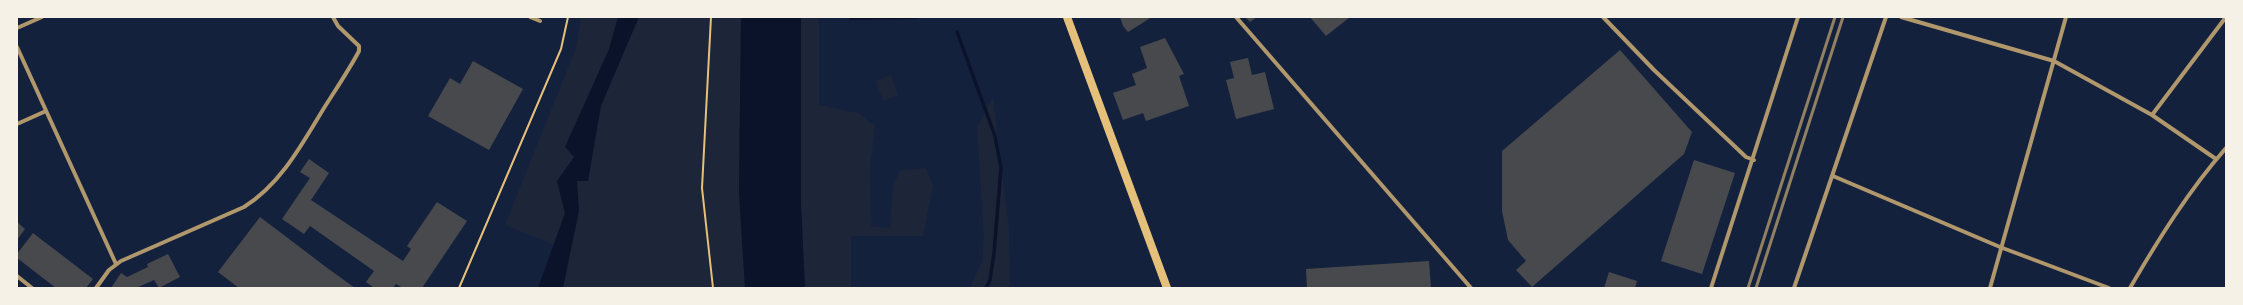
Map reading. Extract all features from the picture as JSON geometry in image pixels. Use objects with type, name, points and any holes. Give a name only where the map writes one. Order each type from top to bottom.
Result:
[{"type":"main road","points":[[1067,17],[1167,288]]},
{"type":"street","points":[[17,28],[42,17]]},
{"type":"street","points":[[96,288],[116,264],[244,207],[262,195],[278,178],[301,146],[359,50],[359,46],[338,26],[333,17]]},
{"type":"street","points":[[530,17],[540,21]]},
{"type":"street","points":[[1236,17],[1471,288]]},
{"type":"street","points":[[1603,17],[1654,70],[1746,156],[1754,160]]},
{"type":"street","points":[[1711,288],[1754,160],[1798,17]]},
{"type":"street","points":[[1794,288],[1886,17]]},
{"type":"street","points":[[1901,17],[2054,61],[2152,115],[2216,159]]},
{"type":"street","points":[[1990,288],[2000,247],[2066,17]]},
{"type":"street","points":[[2152,115],[2226,17]]},
{"type":"street","points":[[17,46],[116,264]]},
{"type":"street","points":[[17,124],[46,111]]},
{"type":"street","points":[[2130,288],[2151,252],[2216,159],[2226,148]]},
{"type":"street","points":[[1833,176],[2000,247],[2109,288]]},
{"type":"street","points":[[17,276],[32,288]]},
{"type":"path","points":[[459,288],[561,49],[568,17]]},
{"type":"path","points":[[711,17],[702,188],[713,288]]},
{"type":"shaded area","points":[[581,17],[741,17],[739,192],[745,288],[538,288],[554,245],[505,225],[576,48]]},
{"type":"shaded area","points":[[618,17],[639,17],[601,106],[588,181],[577,181],[579,211],[563,288],[538,288],[565,213],[557,181],[574,157],[565,147],[609,49]]},
{"type":"shaded area","points":[[741,17],[801,17],[801,205],[805,288],[745,288],[739,192]]},
{"type":"shaded area","points":[[801,17],[819,17],[819,105],[858,113],[875,126],[870,168],[871,226],[890,228],[893,186],[901,170],[926,168],[933,185],[923,236],[851,236],[851,288],[805,288],[801,205]]},
{"type":"shaded area","points":[[849,17],[919,17],[919,19],[849,20]]},
{"type":"shaded area","points":[[891,75],[898,95],[883,101],[876,81]]},
{"type":"shaded area","points":[[993,97],[1009,230],[1010,285],[1008,288],[970,288],[982,261],[984,237],[977,128]]},
{"type":"building","points":[[1120,17],[1152,17],[1128,32],[1123,26]]},
{"type":"building","points":[[1245,17],[1257,17],[1250,22]]},
{"type":"building","points":[[1310,17],[1350,17],[1326,36]]},
{"type":"building","points":[[1165,38],[1184,74],[1179,76],[1189,106],[1146,121],[1143,113],[1123,120],[1113,93],[1136,85],[1132,74],[1147,68],[1140,47]]},
{"type":"building","points":[[1620,50],[1692,132],[1684,154],[1532,287],[1516,270],[1526,261],[1508,240],[1502,211],[1502,151]]},
{"type":"building","points":[[1248,58],[1252,75],[1265,72],[1274,109],[1236,119],[1226,80],[1234,78],[1230,62]]},
{"type":"building","points":[[473,61],[523,89],[489,150],[428,116],[450,78],[460,84]]},
{"type":"building","points":[[309,159],[329,173],[311,200],[403,261],[411,249],[407,246],[437,202],[467,221],[422,288],[403,288],[396,284],[393,288],[374,288],[366,282],[374,271],[310,226],[304,234],[282,219],[310,178],[300,172]]},
{"type":"building","points":[[1694,160],[1735,173],[1702,274],[1661,261]]},
{"type":"building","points":[[260,217],[355,288],[239,288],[218,272]]},
{"type":"building","points":[[17,222],[25,229],[17,240]]},
{"type":"building","points":[[33,233],[93,279],[86,288],[56,288],[17,258],[17,254]]},
{"type":"building","points":[[168,254],[180,277],[159,288],[154,280],[136,288],[111,288],[121,273],[127,277],[148,267],[147,264]]},
{"type":"building","points":[[1429,261],[1431,288],[1307,288],[1306,269]]},
{"type":"building","points":[[1609,272],[1637,281],[1635,288],[1604,288]]},
{"type":"waterway","points":[[957,32],[995,136],[1001,168],[994,253],[990,280],[986,288]]},
{"type":"railway","points":[[1748,288],[1835,17]]},
{"type":"railway","points":[[1756,288],[1843,17]]}]
